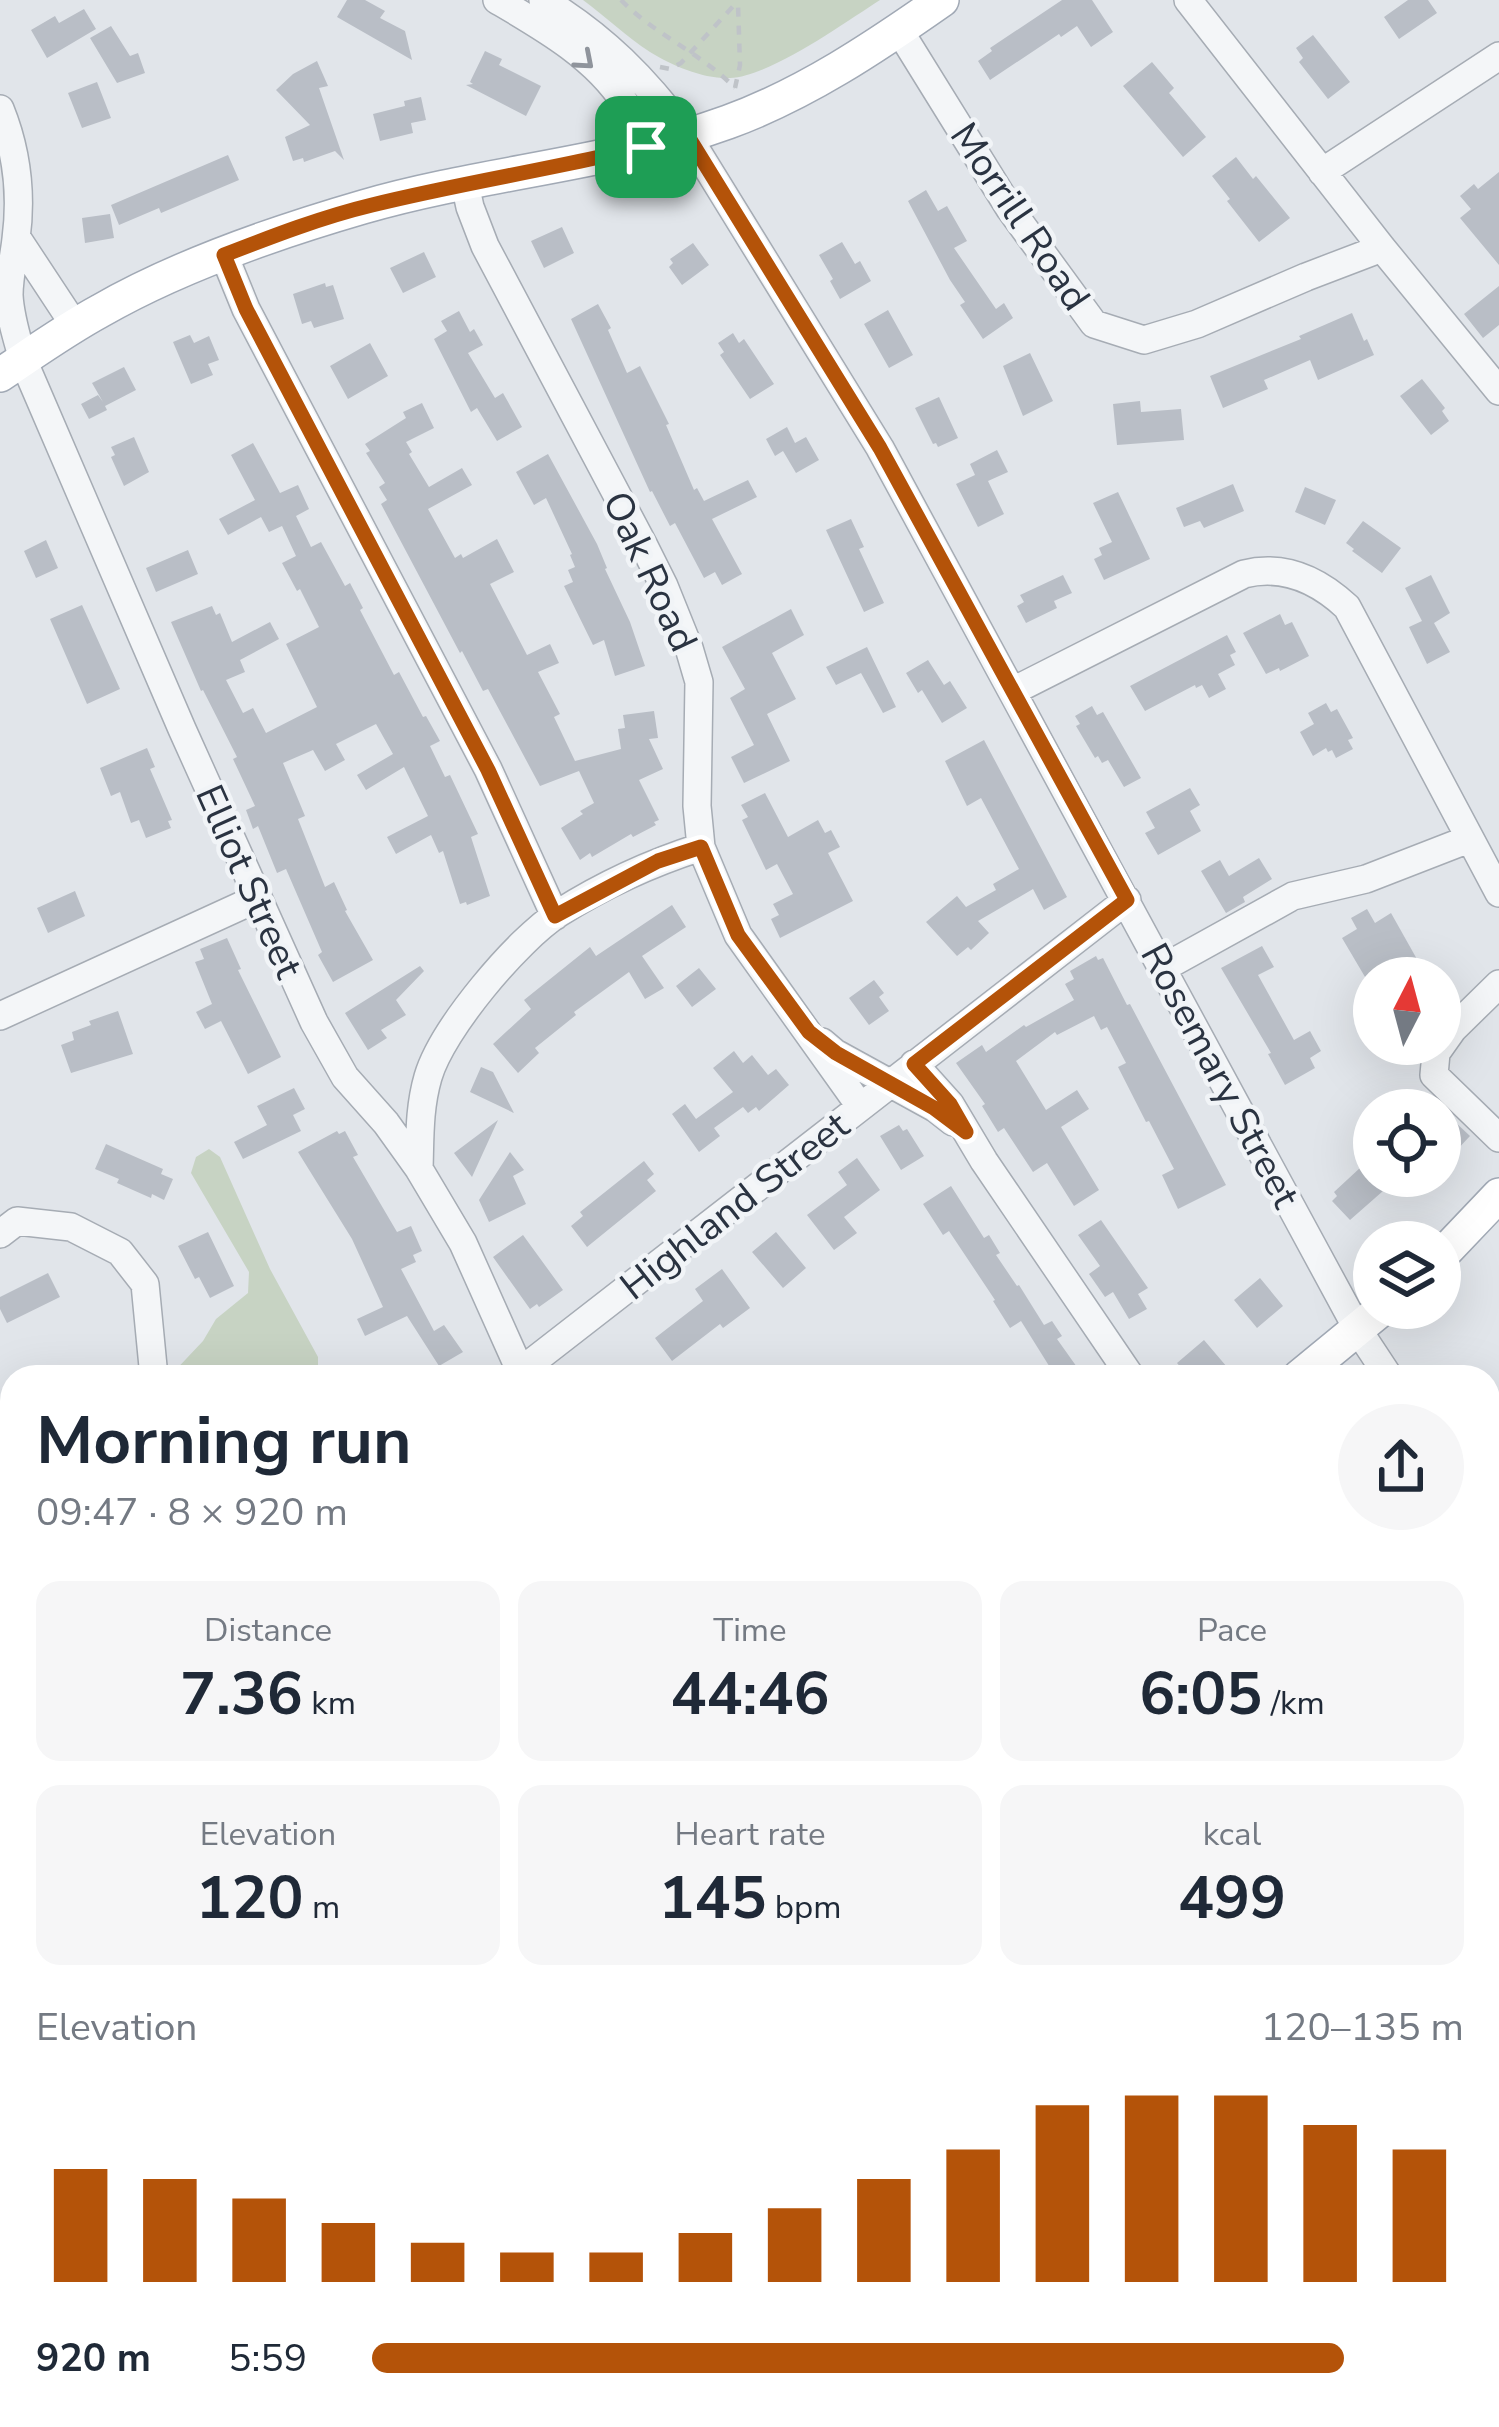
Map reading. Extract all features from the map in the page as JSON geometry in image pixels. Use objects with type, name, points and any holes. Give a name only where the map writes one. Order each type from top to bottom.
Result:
[{"type":"main road","points":[[12,367],[136,293],[273,236],[370,205],[646,147],[746,115],[801,90],[942,0]]},
{"type":"main road","points":[[1461,1235],[1499,1196]]},
{"type":"main road","points":[[1313,1365],[1358,1329]]},
{"type":"street","points":[[497,0],[596,69],[624,102],[646,147]]},
{"type":"street","name":"Rosemary Street","points":[[544,0],[631,66],[687,135],[870,430],[1163,968],[1353,1289]]},
{"type":"street","points":[[1188,0],[1499,391]]},
{"type":"street","name":"Morrill Road","points":[[899,30],[1010,209],[1094,324],[1144,340],[1197,324],[1382,248]]},
{"type":"street","points":[[1322,172],[1499,56]]},
{"type":"street","name":"Elliot Street","points":[[0,109],[18,181],[10,296],[12,367],[314,1022],[345,1078],[419,1169],[463,1243],[515,1365]]},
{"type":"street","name":"Oak Road","points":[[465,184],[485,246],[643,544],[689,648],[699,682],[701,847],[738,935],[860,1106]]},
{"type":"street","points":[[16,238],[75,326]]},
{"type":"street","points":[[224,255],[246,309],[488,770],[555,916]]},
{"type":"street","points":[[1013,691],[1244,574],[1286,571],[1330,590],[1347,607],[1499,892]]},
{"type":"street","points":[[1163,968],[1293,896],[1366,879],[1469,839]]},
{"type":"street","points":[[419,1169],[420,1107],[429,1071],[476,995],[555,916],[658,861],[701,847]]},
{"type":"street","points":[[0,1016],[258,898]]},
{"type":"street","name":"Highland Street","points":[[532,1365],[1127,900]]},
{"type":"street","points":[[1499,983],[1436,1053],[1434,1075],[1499,1138]]},
{"type":"street","name":"Oak Road","points":[[809,1032],[966,1132]]},
{"type":"street","points":[[914,1064],[950,1104],[1123,1365]]},
{"type":"street","points":[[0,1234],[17,1221],[71,1227],[120,1252],[146,1284],[153,1365]]},
{"type":"street","name":"Rosemary Street","points":[[1374,1329],[1385,1365]]},
{"type":"path","points":[[620,0],[735,88],[740,65],[738,0]]},
{"type":"path","points":[[655,66],[670,69],[681,63],[738,0]]},
{"type":"green space","points":[[583,0],[880,0],[786,59],[747,75],[720,78],[659,57]]},
{"type":"green space","points":[[209,1149],[220,1157],[318,1365],[180,1365],[216,1319],[248,1293],[249,1272],[191,1173],[196,1157]]},
{"type":"building","points":[[347,0],[365,0],[385,11],[380,18],[405,31],[412,60],[337,17]]},
{"type":"building","points":[[1062,0],[1092,0],[1113,32],[1091,47],[1077,26],[990,80],[978,61]]},
{"type":"building","points":[[1408,0],[1428,0],[1437,13],[1399,39],[1384,17]]},
{"type":"building","points":[[84,9],[96,29],[47,58],[31,30],[55,16],[59,23]]},
{"type":"building","points":[[111,26],[130,56],[138,53],[145,73],[117,83],[90,38]]},
{"type":"building","points":[[1313,35],[1350,82],[1328,99],[1299,62],[1303,58],[1296,48]]},
{"type":"building","points":[[485,51],[502,59],[499,65],[541,86],[526,116],[466,85],[473,84]]},
{"type":"building","points":[[317,61],[328,86],[319,88],[344,160],[335,151],[293,161],[285,137],[310,125],[276,90]]},
{"type":"building","points":[[1152,62],[1174,88],[1169,93],[1206,137],[1183,157],[1123,86]]},
{"type":"building","points":[[97,82],[111,118],[82,128],[68,93]]},
{"type":"building","points":[[421,97],[426,120],[411,123],[413,133],[380,141],[373,114]]},
{"type":"building","points":[[228,155],[239,180],[119,225],[111,205]]},
{"type":"building","points":[[1236,157],[1290,218],[1259,242],[1212,176]]},
{"type":"building","points":[[1499,172],[1499,265],[1460,218],[1471,209],[1460,196]]},
{"type":"building","points":[[926,190],[938,211],[947,206],[967,241],[954,248],[996,309],[1004,303],[1013,318],[983,339],[960,305],[965,302],[908,201]]},
{"type":"building","points":[[110,214],[114,238],[85,243],[82,218]]},
{"type":"building","points":[[562,227],[574,253],[544,268],[531,241]]},
{"type":"building","points":[[842,242],[871,281],[840,299],[819,255]]},
{"type":"building","points":[[693,243],[709,265],[682,285],[669,267],[670,259]]},
{"type":"building","points":[[424,252],[436,277],[403,293],[390,268]]},
{"type":"building","points":[[325,283],[326,287],[333,285],[344,319],[314,328],[311,321],[302,324],[293,294]]},
{"type":"building","points":[[1499,286],[1499,325],[1483,338],[1464,314]]},
{"type":"building","points":[[598,304],[627,373],[640,366],[694,490],[704,501],[748,480],[757,497],[712,519],[742,574],[722,585],[715,572],[704,578],[675,523],[670,526],[650,492],[571,319]]},
{"type":"building","points":[[888,310],[913,355],[889,368],[864,324]]},
{"type":"building","points":[[459,311],[483,345],[468,353],[495,398],[503,393],[522,427],[497,441],[477,408],[471,412],[434,339],[447,331],[441,321]]},
{"type":"building","points":[[1352,313],[1374,355],[1318,380],[1310,360],[1264,380],[1268,389],[1223,408],[1210,376]]},
{"type":"building","points":[[733,333],[739,343],[744,339],[774,384],[750,399],[720,355],[724,352],[718,343]]},
{"type":"building","points":[[190,335],[194,343],[209,336],[219,360],[208,364],[213,375],[191,384],[173,342]]},
{"type":"building","points":[[370,343],[388,376],[348,399],[330,366]]},
{"type":"building","points":[[1030,353],[1053,401],[1023,416],[1003,366]]},
{"type":"building","points":[[124,367],[136,390],[89,419],[81,404],[98,395],[103,402],[92,383]]},
{"type":"building","points":[[1422,379],[1445,408],[1442,411],[1449,421],[1431,435],[1400,396]]},
{"type":"building","points":[[939,397],[958,438],[938,447],[915,408]]},
{"type":"building","points":[[1140,401],[1141,412],[1181,409],[1184,440],[1117,445],[1113,404]]},
{"type":"building","points":[[422,403],[434,428],[406,442],[429,487],[462,468],[472,485],[428,509],[455,558],[497,539],[514,572],[490,584],[527,655],[550,644],[559,663],[538,672],[560,714],[554,717],[575,761],[621,749],[618,729],[625,728],[623,715],[654,711],[658,738],[649,739],[663,769],[639,780],[659,820],[592,857],[590,853],[580,860],[561,828],[594,803],[579,771],[540,786],[488,689],[483,691],[460,653],[381,504],[387,500],[379,487],[385,483],[365,444],[406,418],[403,412]]},
{"type":"building","points":[[787,427],[795,443],[806,437],[819,460],[796,473],[783,451],[775,456],[766,439]]},
{"type":"building","points":[[134,437],[149,472],[124,486],[111,447]]},
{"type":"building","points":[[253,443],[280,493],[298,485],[309,509],[296,516],[311,547],[321,542],[345,586],[350,583],[394,675],[399,672],[440,741],[430,746],[445,777],[450,775],[478,834],[471,837],[490,896],[460,904],[443,851],[439,853],[431,835],[396,854],[387,837],[428,816],[404,767],[366,790],[357,775],[393,754],[376,724],[336,744],[345,760],[325,771],[313,750],[283,763],[305,816],[298,819],[325,887],[334,882],[373,960],[333,982],[286,869],[277,873],[258,826],[253,829],[246,810],[255,806],[233,759],[237,757],[171,622],[212,606],[232,642],[270,622],[279,639],[240,660],[245,672],[226,680],[243,713],[253,708],[266,733],[317,707],[286,644],[319,627],[282,563],[296,556],[282,526],[269,532],[261,517],[228,535],[219,519],[255,500],[231,455]]},
{"type":"building","points":[[997,450],[1008,472],[988,481],[1004,514],[978,527],[956,484],[975,475],[970,464]]},
{"type":"building","points":[[548,454],[597,544],[645,666],[615,676],[604,640],[593,645],[564,586],[573,582],[568,570],[575,567],[572,554],[546,498],[534,505],[516,472]]},
{"type":"building","points":[[1233,484],[1244,511],[1204,528],[1200,521],[1184,527],[1176,508]]},
{"type":"building","points":[[1305,487],[1336,500],[1325,525],[1295,512]]},
{"type":"building","points":[[1118,492],[1150,559],[1104,580],[1094,559],[1102,555],[1099,548],[1112,542],[1093,503]]},
{"type":"building","points":[[851,519],[884,603],[864,612],[826,530]]},
{"type":"building","points":[[1363,521],[1401,548],[1382,573],[1346,543]]},
{"type":"building","points":[[46,540],[58,568],[36,578],[24,551]]},
{"type":"building","points":[[188,550],[198,574],[156,592],[146,568]]},
{"type":"building","points":[[1063,575],[1072,593],[1054,601],[1057,608],[1026,623],[1017,606],[1024,602],[1020,595]]},
{"type":"building","points":[[1431,575],[1450,613],[1434,623],[1450,652],[1427,664],[1409,627],[1422,621],[1405,588]]},
{"type":"building","points":[[82,605],[120,689],[87,704],[50,619]]},
{"type":"building","points":[[791,609],[804,635],[772,653],[796,699],[767,714],[790,761],[744,783],[731,757],[754,745],[730,698],[745,689],[722,647]]},
{"type":"building","points":[[1280,614],[1285,625],[1292,622],[1309,656],[1266,674],[1243,633]]},
{"type":"building","points":[[1227,635],[1236,652],[1230,655],[1235,665],[1218,674],[1226,689],[1209,698],[1202,685],[1195,685],[1145,711],[1130,686]]},
{"type":"building","points":[[867,647],[896,707],[883,713],[861,673],[836,685],[826,667]]},
{"type":"building","points":[[928,660],[944,685],[950,681],[967,708],[942,723],[906,673]]},
{"type":"building","points":[[1326,703],[1331,712],[1337,709],[1353,738],[1348,740],[1353,749],[1336,758],[1326,748],[1313,756],[1300,732],[1314,724],[1308,713]]},
{"type":"building","points":[[1092,706],[1097,715],[1103,712],[1141,778],[1124,787],[1108,760],[1102,763],[1095,758],[1076,726],[1080,724],[1075,716]]},
{"type":"building","points":[[984,740],[1067,897],[1044,910],[1033,889],[978,921],[989,933],[957,956],[926,922],[957,896],[966,907],[996,890],[993,884],[1019,869],[981,798],[967,806],[945,761]]},
{"type":"building","points":[[147,748],[155,767],[150,769],[172,820],[168,821],[171,828],[146,838],[139,820],[131,823],[120,792],[111,796],[100,768]]},
{"type":"building","points":[[1190,788],[1200,805],[1190,811],[1201,831],[1158,855],[1145,833],[1155,828],[1146,812]]},
{"type":"building","points":[[765,793],[788,837],[818,820],[825,833],[831,830],[840,847],[828,853],[853,901],[780,938],[771,919],[779,915],[773,904],[793,894],[777,864],[766,870],[742,820],[748,817],[741,805]]},
{"type":"building","points":[[1259,858],[1272,879],[1226,913],[1201,871],[1220,860],[1229,876]]},
{"type":"building","points":[[75,891],[85,916],[48,933],[37,908]]},
{"type":"building","points":[[672,905],[686,927],[642,956],[664,988],[645,999],[629,972],[574,1012],[535,1048],[539,1053],[518,1073],[493,1044],[531,1009],[524,1000],[590,947],[596,956]]},
{"type":"building","points":[[1367,909],[1375,923],[1391,913],[1416,957],[1353,957],[1342,938],[1357,929],[1351,918]]},
{"type":"building","points":[[227,938],[281,1057],[248,1074],[221,1021],[205,1029],[196,1012],[212,1004],[195,962],[204,959],[200,949]]},
{"type":"building","points":[[1262,946],[1274,967],[1258,975],[1294,1040],[1310,1031],[1321,1051],[1310,1058],[1315,1068],[1285,1085],[1221,968]]},
{"type":"building","points":[[1096,956],[1103,958],[1130,1004],[1226,1185],[1178,1209],[1162,1175],[1174,1169],[1118,1067],[1126,1063],[1107,1027],[1101,1030],[1094,1016],[1055,1032],[1016,1061],[1046,1110],[1077,1090],[1089,1109],[1061,1127],[1099,1190],[1074,1206],[1047,1163],[1033,1172],[1004,1128],[998,1132],[956,1063],[982,1045],[986,1052],[1024,1025],[1074,1000],[1065,984],[1074,979],[1070,971]]},
{"type":"building","points":[[420,966],[424,971],[396,1000],[406,1015],[381,1030],[387,1038],[368,1050],[345,1013]]},
{"type":"building","points":[[699,968],[716,989],[692,1007],[676,986]]},
{"type":"building","points":[[874,980],[889,1011],[869,1025],[849,998]]},
{"type":"building","points":[[118,1011],[133,1054],[71,1073],[61,1045],[74,1040],[72,1032],[91,1025],[89,1021]]},
{"type":"building","points":[[734,1051],[743,1063],[752,1055],[768,1075],[776,1069],[789,1085],[759,1111],[756,1107],[748,1113],[743,1107],[714,1128],[720,1136],[699,1152],[672,1114],[685,1104],[696,1119],[733,1092],[713,1068]]},
{"type":"building","points":[[481,1067],[493,1072],[514,1113],[470,1092]]},
{"type":"building","points":[[294,1088],[305,1109],[293,1115],[301,1131],[243,1159],[234,1142],[267,1125],[257,1106]]},
{"type":"building","points":[[498,1120],[472,1177],[454,1153]]},
{"type":"building","points":[[899,1125],[907,1129],[924,1156],[901,1170],[880,1136]]},
{"type":"building","points":[[345,1131],[358,1155],[353,1157],[397,1232],[411,1226],[422,1251],[413,1255],[416,1262],[401,1269],[434,1331],[444,1325],[463,1352],[438,1365],[407,1316],[365,1336],[357,1319],[383,1307],[352,1239],[298,1152]]},
{"type":"building","points":[[106,1144],[163,1169],[161,1174],[173,1179],[164,1200],[117,1183],[119,1179],[95,1169]]},
{"type":"building","points":[[510,1152],[524,1170],[513,1176],[526,1204],[489,1222],[479,1200]]},
{"type":"building","points":[[857,1158],[880,1190],[844,1217],[857,1233],[834,1250],[807,1215],[847,1185],[838,1172]]},
{"type":"building","points":[[644,1161],[654,1174],[647,1180],[656,1191],[587,1247],[571,1226],[583,1216],[580,1212]]},
{"type":"building","points":[[1353,1174],[1353,1197],[1376,1197],[1350,1220],[1332,1201],[1337,1196],[1334,1192]]},
{"type":"building","points":[[951,1186],[984,1238],[989,1235],[1000,1253],[996,1255],[1044,1325],[1052,1321],[1062,1336],[1057,1339],[1075,1365],[1048,1365],[1021,1321],[1010,1328],[949,1231],[943,1235],[923,1204]]},
{"type":"building","points":[[1101,1220],[1148,1288],[1138,1294],[1147,1309],[1129,1319],[1113,1292],[1105,1297],[1089,1274],[1100,1266],[1078,1235]]},
{"type":"building","points":[[208,1232],[234,1286],[210,1298],[178,1246]]},
{"type":"building","points":[[776,1232],[806,1268],[783,1288],[752,1252]]},
{"type":"building","points":[[523,1235],[563,1290],[530,1309],[493,1257]]},
{"type":"building","points":[[722,1269],[750,1308],[723,1328],[720,1324],[672,1361],[655,1338],[703,1301],[695,1289]]},
{"type":"building","points":[[48,1273],[60,1297],[7,1323],[0,1297]]},
{"type":"building","points":[[1260,1278],[1283,1306],[1257,1328],[1234,1300]]},
{"type":"building","points":[[1204,1340],[1225,1365],[1179,1365]]},
{"type":"route","points":[[687,135],[880,448],[1127,900],[914,1064],[950,1104],[966,1132],[809,1032],[738,935],[701,847],[658,861],[555,916],[488,770],[246,309],[224,255],[370,205],[646,147],[687,135]]}]
